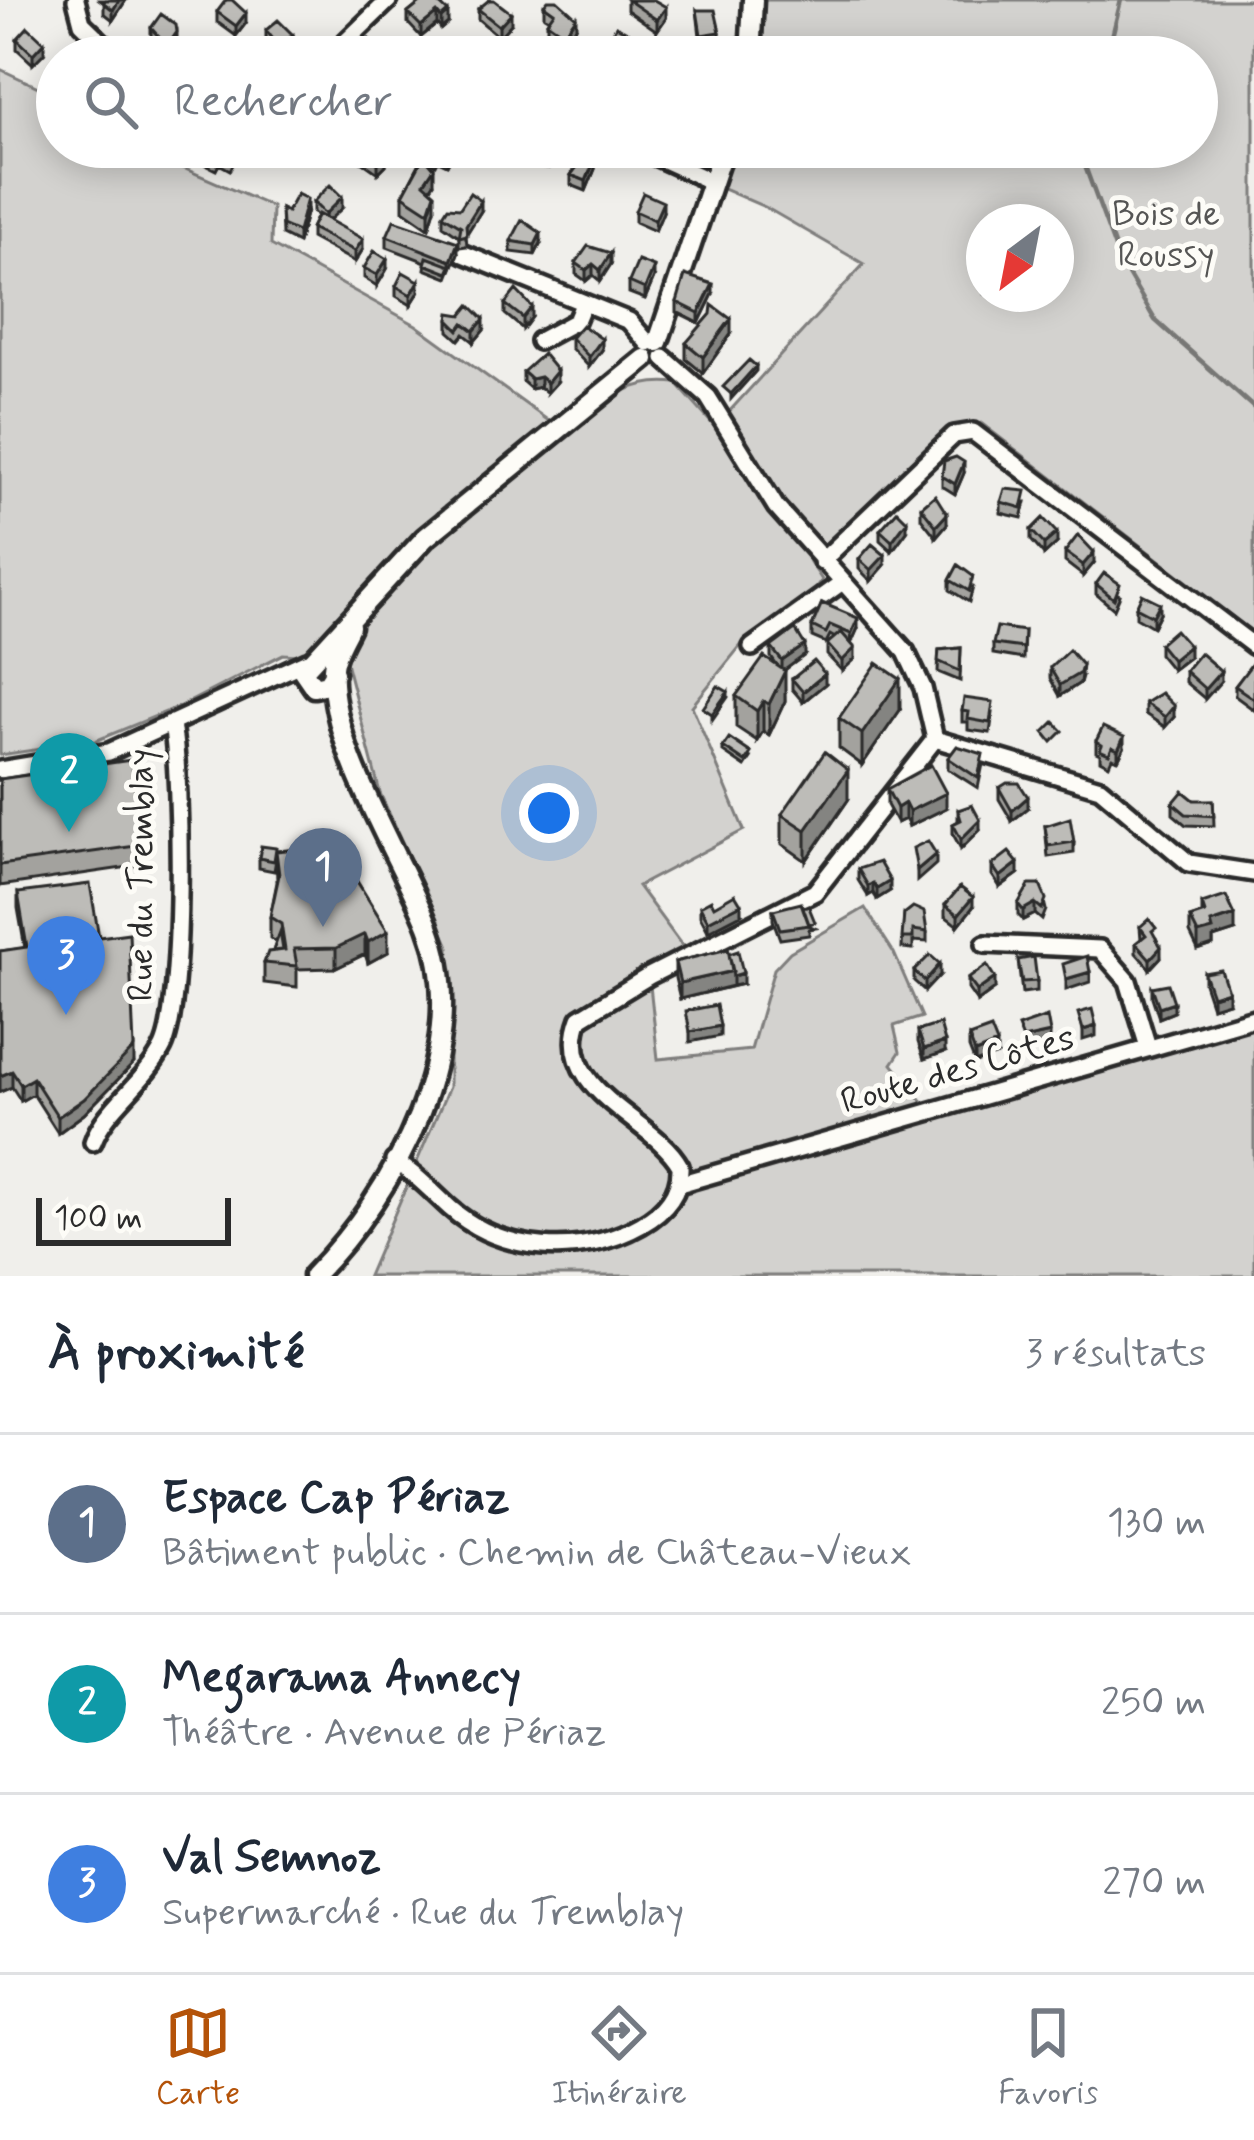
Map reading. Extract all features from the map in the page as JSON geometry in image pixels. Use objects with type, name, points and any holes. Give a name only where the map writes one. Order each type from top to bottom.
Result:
[{"type":"street","points":[[76,0],[82,23],[95,36]]},
{"type":"street","points":[[352,36],[389,0]]},
{"type":"street","points":[[751,36],[753,0]]},
{"type":"street","points":[[681,168],[712,182]]},
{"type":"street","points":[[342,724],[303,671],[322,664],[425,538],[654,351],[717,168]]},
{"type":"street","points":[[464,254],[633,323],[664,320]]},
{"type":"street","points":[[539,341],[576,321],[583,304]]},
{"type":"street","points":[[633,323],[654,351],[708,397],[776,507],[906,652],[923,688],[935,739]]},
{"type":"street","points":[[822,561],[954,434],[973,432],[1254,646]]},
{"type":"street","points":[[752,647],[841,584]]},
{"type":"street","points":[[0,770],[109,752],[268,680],[322,664]]},
{"type":"street","points":[[268,680],[327,685],[322,664]]},
{"type":"street","points":[[322,664],[382,830],[428,927],[440,978],[438,1063],[394,1160],[342,1246],[332,1276]]},
{"type":"street","name":"Rue du Tremblay","points":[[93,1142],[98,1125],[149,1070],[168,1034],[178,864],[178,761],[172,725]]},
{"type":"street","points":[[935,739],[1100,788],[1189,863],[1254,873]]},
{"type":"street","points":[[394,1160],[476,1225],[552,1249],[576,1247],[637,1227],[669,1202],[679,1184],[680,1166],[594,1086],[577,1047],[580,1018],[649,976],[815,892],[935,739]]},
{"type":"street","points":[[986,944],[1100,949],[1127,981],[1148,1047]]},
{"type":"street","name":"Route des Côtes","points":[[679,1184],[1254,1018]]},
{"type":"street","points":[[313,1276],[342,1246]]},
{"type":"green space","name":"Bois de Roussy","points":[[759,0],[1254,0],[1254,633],[981,423],[944,431],[810,562],[822,580],[810,597],[742,644],[692,706],[744,830],[638,886],[686,951],[648,967],[658,1059],[751,1050],[774,969],[790,952],[865,908],[894,953],[922,1017],[894,1026],[900,1052],[892,1064],[934,1115],[1254,1025],[1254,1276],[368,1276],[449,1087],[449,946],[380,793],[345,658],[283,654],[183,705],[95,741],[0,755],[0,69],[36,86],[36,168],[183,168],[272,207],[271,245],[416,325],[564,432],[616,395],[659,382],[676,383],[715,427],[864,264],[765,207],[716,186],[722,168],[1218,168],[1218,36],[758,36]]},
{"type":"building","points":[[226,0],[246,13],[236,26],[217,12]]},
{"type":"building","points":[[424,0],[435,0],[448,12],[441,18],[437,13],[421,26],[408,13]]},
{"type":"building","points":[[489,0],[511,13],[499,26],[478,9]]},
{"type":"building","points":[[557,0],[576,17],[564,34],[547,22],[554,12],[544,5]]},
{"type":"building","points":[[628,0],[654,0],[666,7],[657,20]]},
{"type":"building","points":[[697,10],[715,10],[720,32],[701,35]]},
{"type":"building","points":[[161,14],[176,25],[177,32],[158,36],[151,28]]},
{"type":"building","points":[[278,20],[293,35],[271,36],[266,30]]},
{"type":"building","points":[[616,26],[635,36],[611,36]]},
{"type":"building","points":[[28,27],[38,36],[36,51],[33,54],[17,39]]},
{"type":"building","points":[[418,168],[434,168],[424,183],[435,193],[429,212],[403,195]]},
{"type":"building","points":[[576,168],[591,168],[586,181],[571,175]]},
{"type":"building","points":[[330,185],[342,197],[325,214],[313,202]]},
{"type":"building","points":[[470,193],[481,201],[466,225],[467,235],[459,237],[461,226],[443,215],[448,207],[460,208]]},
{"type":"building","points":[[643,193],[663,202],[655,220],[635,211]]},
{"type":"building","points":[[297,194],[307,199],[298,232],[282,225],[281,209],[287,212]]},
{"type":"building","points":[[318,214],[363,239],[355,251],[311,228]]},
{"type":"building","points":[[394,220],[458,242],[451,261],[387,236]]},
{"type":"building","points":[[522,220],[541,233],[535,245],[511,241]]},
{"type":"building","points":[[588,246],[611,253],[600,270],[593,264],[586,270],[576,263]]},
{"type":"building","points":[[374,251],[387,259],[377,275],[364,268]]},
{"type":"building","points":[[427,257],[451,266],[448,273],[425,264]]},
{"type":"building","points":[[638,261],[654,267],[645,289],[629,282]]},
{"type":"building","points":[[403,272],[419,281],[411,295],[396,286]]},
{"type":"building","points":[[685,275],[713,284],[699,313],[677,302]]},
{"type":"building","points":[[516,290],[532,307],[523,318],[505,304]]},
{"type":"building","points":[[470,305],[484,319],[474,331],[464,323],[459,330],[449,320],[450,313],[462,315]]},
{"type":"building","points":[[712,305],[731,319],[703,357],[686,343],[711,314]]},
{"type":"building","points":[[582,325],[602,339],[589,357],[571,338]]},
{"type":"building","points":[[543,354],[557,371],[547,383],[523,372]]},
{"type":"building","points":[[749,360],[756,366],[731,394],[723,387]]},
{"type":"building","points":[[956,457],[964,462],[955,484],[942,476],[944,461]]},
{"type":"building","points":[[1005,489],[1026,491],[1022,508],[1001,502]]},
{"type":"building","points":[[935,495],[947,514],[936,526],[921,507]]},
{"type":"building","points":[[897,511],[907,521],[892,541],[880,530]]},
{"type":"building","points":[[1043,518],[1057,533],[1044,544],[1031,530]]},
{"type":"building","points":[[1078,535],[1094,552],[1083,565],[1065,552]]},
{"type":"building","points":[[872,544],[885,555],[871,570],[859,559]]},
{"type":"building","points":[[958,565],[973,576],[969,591],[950,580]]},
{"type":"building","points":[[1104,573],[1120,584],[1114,599],[1096,584]]},
{"type":"building","points":[[1142,594],[1160,603],[1153,616],[1136,607]]},
{"type":"building","points":[[822,603],[858,618],[851,634],[830,625],[826,633],[812,626]]},
{"type":"building","points":[[997,627],[1024,631],[1023,648],[993,644]]},
{"type":"building","points":[[795,629],[805,645],[782,661],[771,647]]},
{"type":"building","points":[[1175,630],[1189,646],[1172,660],[1159,644]]},
{"type":"building","points":[[841,632],[855,648],[842,661],[827,644]]},
{"type":"building","points":[[961,648],[960,671],[938,661],[939,650]]},
{"type":"building","points":[[1069,650],[1082,665],[1080,673],[1060,685],[1050,668]]},
{"type":"building","points":[[1200,653],[1221,671],[1205,689],[1185,671]]},
{"type":"building","points":[[764,657],[785,671],[769,704],[763,701],[757,711],[736,696]]},
{"type":"building","points":[[814,661],[825,674],[803,692],[792,679]]},
{"type":"building","points":[[877,663],[900,679],[862,734],[839,718]]},
{"type":"building","points":[[1254,663],[1254,699],[1235,686]]},
{"type":"building","points":[[718,686],[728,692],[712,714],[703,708]]},
{"type":"building","points":[[1161,693],[1174,706],[1165,717],[1145,703]]},
{"type":"building","points":[[964,698],[993,702],[990,723],[968,719],[969,712],[962,711]]},
{"type":"building","points":[[1054,722],[1063,731],[1052,742],[1044,732]]},
{"type":"building","points":[[1103,727],[1124,737],[1118,750],[1112,747],[1109,754],[1096,741]]},
{"type":"building","points":[[729,738],[751,753],[745,762],[723,747]]},
{"type":"building","points":[[957,746],[983,754],[978,778],[948,758]]},
{"type":"building","points":[[825,752],[848,770],[806,830],[782,814]]},
{"type":"building","points":[[131,760],[143,845],[0,865],[0,779]]},
{"type":"building","points":[[931,765],[946,793],[909,811],[905,803],[897,808],[887,789]]},
{"type":"building","points":[[1019,783],[1028,797],[1012,811],[999,788]]},
{"type":"building","points":[[1183,791],[1194,800],[1213,800],[1214,816],[1186,814],[1173,803]]},
{"type":"building","points":[[972,805],[980,820],[961,839],[953,824],[961,820],[958,810]]},
{"type":"building","points":[[1070,818],[1074,842],[1048,846],[1045,826]]},
{"type":"building","points":[[928,841],[936,854],[917,870],[913,848]]},
{"type":"building","points":[[261,846],[276,848],[274,861],[259,858]]},
{"type":"building","points":[[328,846],[333,857],[340,854],[388,931],[368,942],[365,934],[336,948],[294,949],[297,966],[264,963],[268,952],[285,950],[281,924],[270,917],[279,875],[276,851]]},
{"type":"building","points":[[1009,852],[1018,863],[1000,877],[992,865]]},
{"type":"building","points":[[879,862],[890,881],[877,889],[873,883],[868,886],[858,869]]},
{"type":"building","points":[[90,884],[99,937],[129,933],[134,1048],[84,1099],[58,1117],[33,1078],[21,1085],[12,1071],[0,1076],[0,951],[27,947],[18,893]]},
{"type":"building","points":[[1029,885],[1040,885],[1046,899],[1042,909],[1035,903],[1023,910],[1018,904]]},
{"type":"building","points":[[960,887],[973,897],[958,915],[945,905]]},
{"type":"building","points":[[735,894],[741,904],[708,921],[700,906],[711,900],[714,906]]},
{"type":"building","points":[[1226,896],[1235,915],[1211,923],[1213,930],[1198,934],[1190,918],[1205,913],[1202,904]]},
{"type":"building","points":[[801,903],[809,925],[780,929],[773,910]]},
{"type":"building","points":[[808,905],[815,922],[809,924],[803,907]]},
{"type":"building","points":[[913,907],[924,912],[927,932],[913,930],[913,938],[902,938],[904,914]]},
{"type":"building","points":[[1149,919],[1161,947],[1150,959],[1136,943],[1146,935],[1140,927]]},
{"type":"building","points":[[280,932],[283,950],[273,951]]},
{"type":"building","points":[[728,949],[733,971],[680,983],[675,962]]},
{"type":"building","points":[[738,951],[743,973],[733,976],[729,954]]},
{"type":"building","points":[[930,955],[940,964],[925,981],[914,971]]},
{"type":"building","points":[[1087,956],[1090,972],[1066,979],[1063,964]]},
{"type":"building","points":[[1034,957],[1037,981],[1022,982],[1018,960]]},
{"type":"building","points":[[987,965],[995,978],[977,991],[968,979]]},
{"type":"building","points":[[1221,970],[1228,991],[1212,996],[1204,973]]},
{"type":"building","points":[[1168,984],[1174,1002],[1159,1007],[1152,987]]},
{"type":"building","points":[[716,1005],[720,1026],[690,1032],[686,1011]]},
{"type":"building","points":[[1092,1009],[1096,1026],[1083,1030],[1078,1013]]},
{"type":"building","points":[[1047,1017],[1050,1033],[1023,1039],[1018,1027]]},
{"type":"building","points":[[940,1024],[945,1042],[924,1049],[918,1031]]},
{"type":"building","points":[[991,1029],[997,1044],[975,1053],[969,1037]]},
{"type":"waterway","points":[[1112,36],[1121,0]]},
{"type":"waterway","points":[[1086,168],[1119,259],[1155,320],[1254,408]]},
{"type":"place","name":"Megarama Annecy","points":[[69,832]]},
{"type":"place","name":"Espace Cap Périaz","points":[[323,927]]},
{"type":"place","name":"Val Semnoz","points":[[66,1015]]}]
